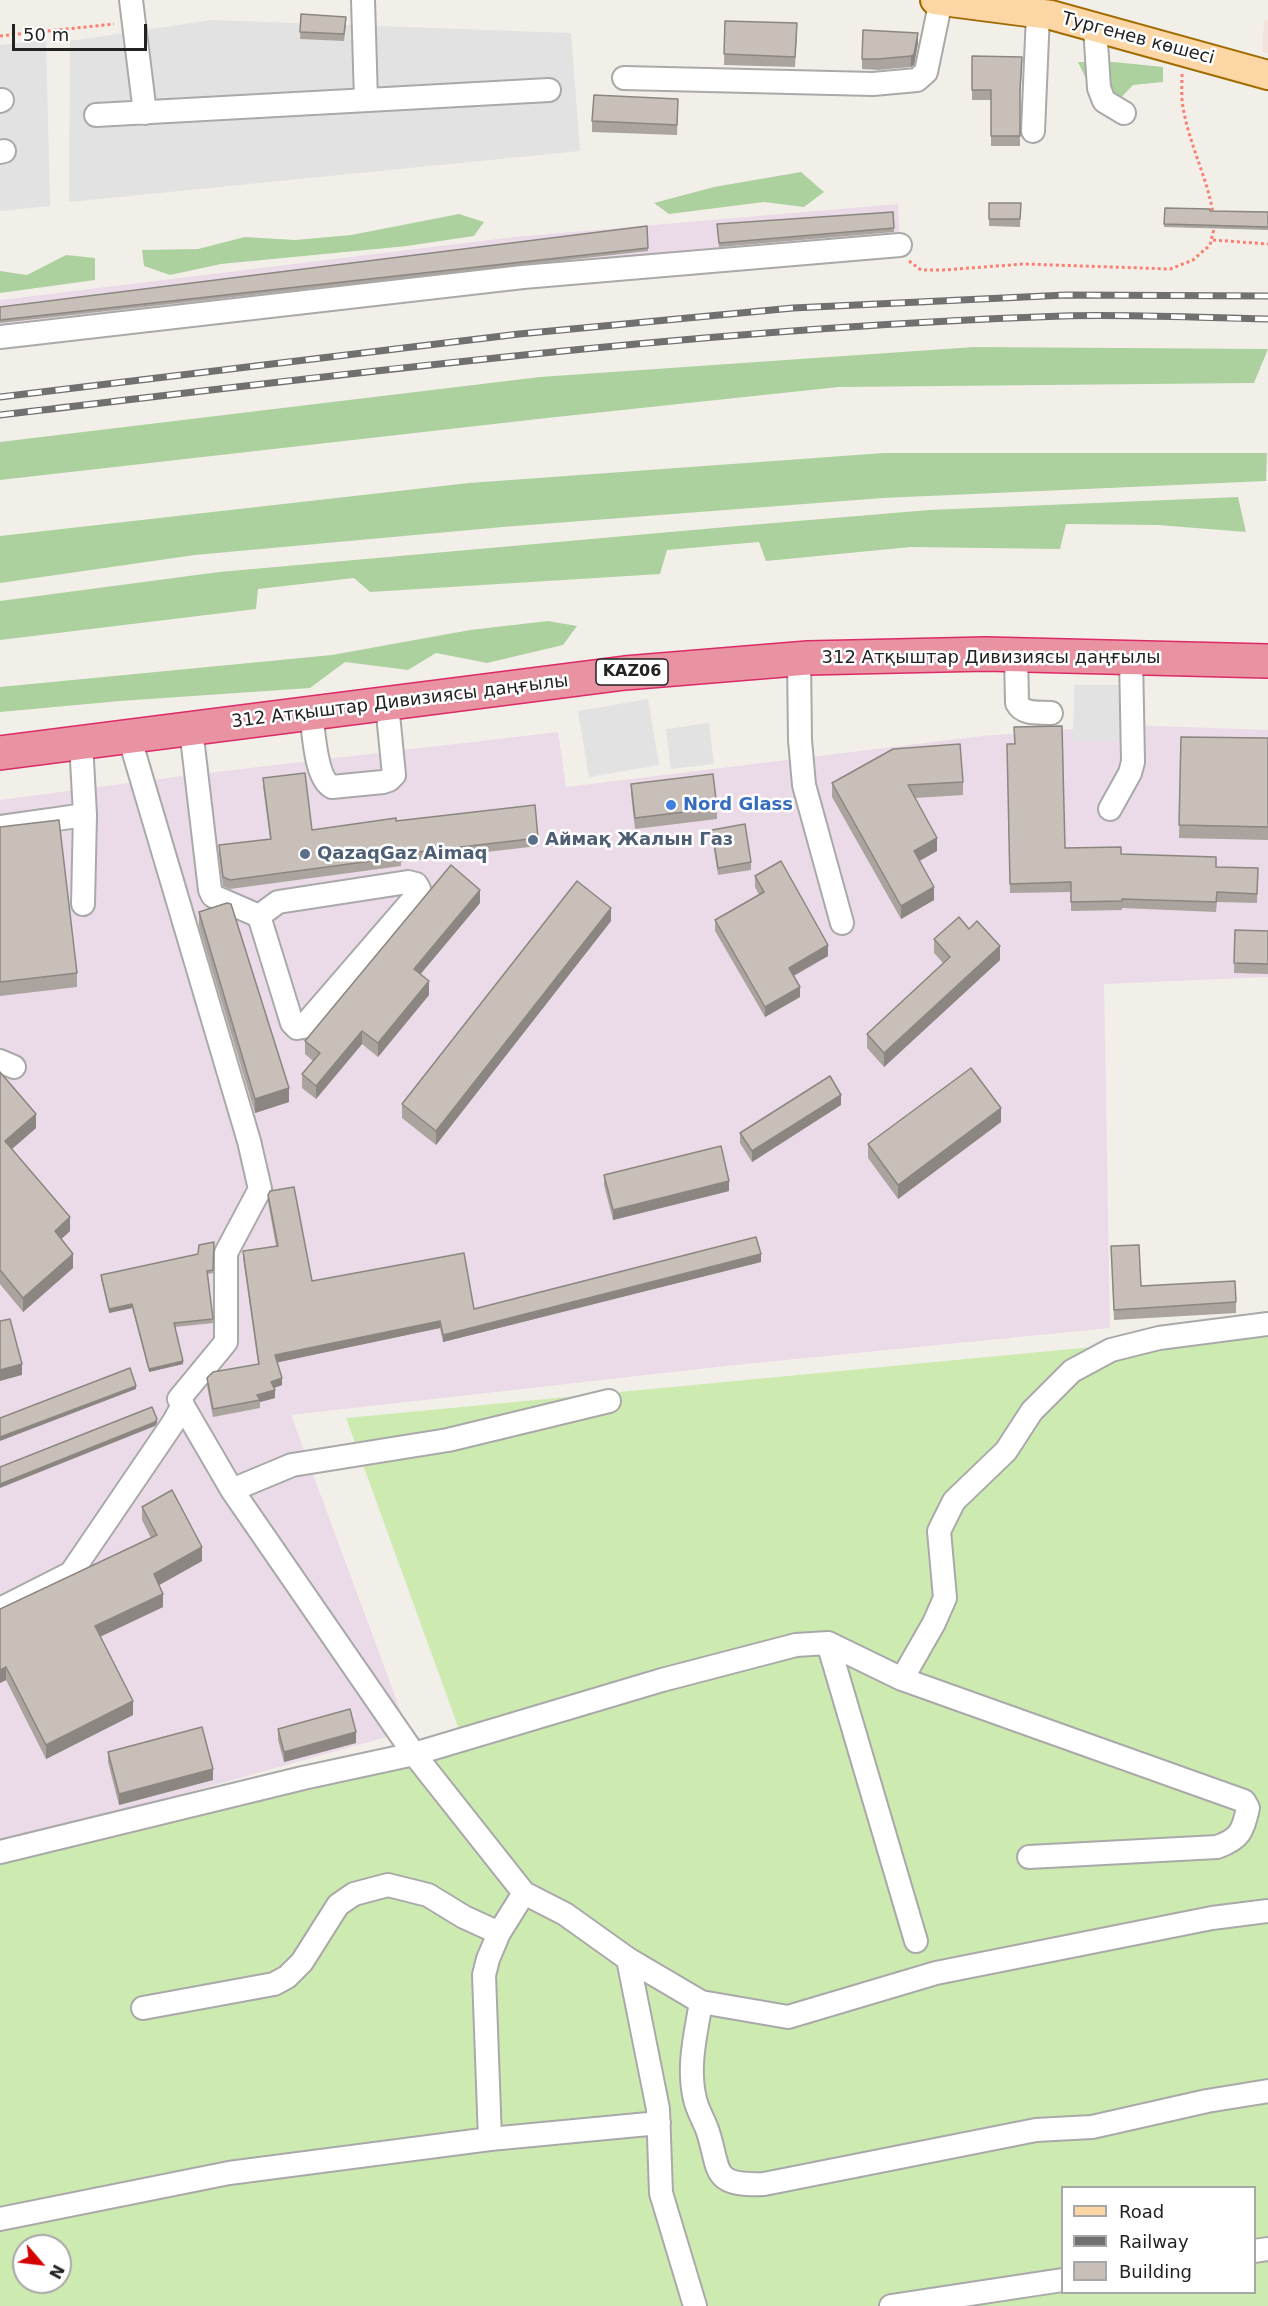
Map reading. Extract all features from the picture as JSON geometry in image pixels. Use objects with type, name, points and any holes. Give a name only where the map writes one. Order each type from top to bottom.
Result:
[{"type":"highway","name":"312 Атқыштар Дивизиясы даңғылы","points":[[0,753],[625,673],[799,659],[1016,654],[1268,661]]},
{"type":"main road","name":"Тургенев көшесі","points":[[935,0],[1038,14],[1095,27],[1268,75]]},
{"type":"lane","points":[[363,0],[366,100]]},
{"type":"lane","points":[[624,78],[873,84],[917,80],[926,72],[941,0]]},
{"type":"lane","points":[[132,11],[145,113]]},
{"type":"lane","points":[[1033,131],[1038,14]]},
{"type":"lane","points":[[1095,27],[1099,88],[1104,101],[1124,113]]},
{"type":"lane","points":[[96,116],[549,90]]},
{"type":"lane","points":[[0,337],[523,277],[900,245]]},
{"type":"lane","points":[[1016,654],[1019,708],[1027,712],[1051,713]]},
{"type":"lane","points":[[1110,809],[1131,773],[1133,762],[1131,656]]},
{"type":"lane","points":[[799,659],[800,740],[804,785],[842,923]]},
{"type":"lane","points":[[311,713],[320,774],[326,784],[332,787],[383,782],[394,775],[387,704]]},
{"type":"lane","points":[[191,729],[210,890],[213,896],[259,916],[292,1023],[297,1028],[303,1027],[417,895],[419,889],[416,884],[408,882],[278,902],[259,916]]},
{"type":"lane","points":[[129,736],[249,1141],[260,1189],[226,1253],[226,1342],[179,1399],[232,1490],[414,1754],[524,1893],[565,1914],[628,1959],[701,2002],[788,2018],[936,1973],[1212,1918],[1268,1911]]},
{"type":"lane","points":[[81,742],[85,815],[83,904]]},
{"type":"lane","points":[[0,827],[85,815]]},
{"type":"lane","points":[[902,1680],[934,1623],[945,1598],[939,1531],[954,1501],[1006,1451],[1032,1410],[1072,1371],[1112,1350],[1159,1338],[1268,1324]]},
{"type":"lane","points":[[232,1490],[292,1464],[448,1440],[609,1401]]},
{"type":"lane","points":[[0,1609],[71,1574],[183,1405]]},
{"type":"lane","points":[[828,1642],[916,1941]]},
{"type":"lane","points":[[0,1852],[303,1778],[414,1754],[662,1680],[796,1645],[828,1642],[902,1680],[1244,1801],[1248,1808],[1244,1828],[1232,1842],[1217,1847],[1029,1857]]},
{"type":"lane","points":[[143,2008],[274,1983],[286,1977],[302,1962],[338,1905],[354,1894],[388,1885],[428,1895],[465,1917],[499,1933]]},
{"type":"lane","points":[[490,2139],[484,1975],[499,1933],[524,1893]]},
{"type":"lane","points":[[628,1959],[659,2123],[661,2193],[695,2306]]},
{"type":"lane","points":[[701,2002],[691,2067],[695,2098],[707,2131],[716,2167],[732,2182],[764,2184],[1036,2130],[1092,2127],[1207,2101],[1268,2091]]},
{"type":"lane","points":[[0,2218],[229,2174],[490,2139],[659,2123]]},
{"type":"lane","points":[[891,2306],[1061,2280]]},
{"type":"path","points":[[0,36],[132,11]]},
{"type":"path","points":[[900,245],[908,261],[921,270],[1024,264],[1170,269],[1193,260],[1210,245],[1215,225],[1210,195],[1182,106],[1182,51]]},
{"type":"path","points":[[1213,240],[1268,244]]},
{"type":"shaded area","points":[[212,20],[571,33],[580,151],[69,202],[70,41]]},
{"type":"shaded area","points":[[1264,20],[1268,20],[1268,53],[1262,52]]},
{"type":"shaded area","points":[[46,40],[50,206],[0,211],[0,45]]},
{"type":"shaded area","points":[[898,204],[900,245],[0,337],[0,300],[514,237]]},
{"type":"shaded area","points":[[1074,685],[1122,685],[1122,741],[1073,741]]},
{"type":"shaded area","points":[[648,699],[659,765],[589,777],[578,711]]},
{"type":"shaded area","points":[[709,723],[714,764],[671,769],[666,729]]},
{"type":"shaded area","points":[[1127,725],[1268,730],[1268,977],[1104,984],[1110,1328],[735,1365],[291,1415],[408,1731],[0,1845],[0,800],[190,775],[558,732],[566,787],[982,736]]},
{"type":"green space","points":[[1078,62],[1114,62],[1163,67],[1163,82],[1133,85],[1112,107],[1089,85]]},
{"type":"green space","points":[[801,172],[824,192],[804,207],[764,202],[669,214],[654,203],[714,187]]},
{"type":"green space","points":[[459,214],[484,222],[474,236],[407,246],[221,264],[170,275],[144,266],[142,250],[198,249],[245,237],[295,240],[351,235]]},
{"type":"green space","points":[[66,255],[95,258],[95,280],[0,293],[0,271],[27,275]]},
{"type":"green space","points":[[974,347],[1268,349],[1254,383],[839,387],[0,480],[0,442],[540,377]]},
{"type":"green space","points":[[884,453],[1267,453],[1266,481],[883,498],[503,527],[195,555],[0,583],[0,536],[469,483]]},
{"type":"green space","points":[[1238,497],[1246,532],[1158,525],[1066,524],[1060,549],[911,547],[766,561],[759,542],[667,550],[660,574],[370,592],[354,578],[258,589],[256,609],[0,640],[0,601],[219,572],[929,510]]},
{"type":"green space","points":[[548,621],[577,626],[563,645],[487,663],[436,653],[408,670],[345,662],[310,688],[0,712],[0,687],[332,655],[470,630]]},
{"type":"green space","points":[[1268,1334],[1268,2306],[0,2306],[0,1860],[460,1732],[346,1418],[1145,1342]]},
{"type":"building","points":[[301,14],[346,17],[344,34],[300,32]]},
{"type":"building","points":[[725,21],[797,23],[795,57],[724,54]]},
{"type":"building","points":[[863,30],[918,33],[914,54],[862,59]]},
{"type":"building","points":[[972,56],[1022,57],[1020,136],[991,136],[991,90],[972,90]]},
{"type":"building","points":[[594,95],[678,99],[677,125],[592,121]]},
{"type":"building","points":[[989,203],[1021,203],[1020,219],[989,219]]},
{"type":"building","points":[[1165,208],[1268,212],[1268,227],[1164,224]]},
{"type":"building","points":[[893,212],[894,228],[719,243],[717,224]]},
{"type":"building","points":[[647,226],[648,248],[0,320],[0,307]]},
{"type":"building","points":[[1062,726],[1065,848],[1121,847],[1121,854],[1216,857],[1216,867],[1258,868],[1257,894],[1217,892],[1216,902],[1122,899],[1122,901],[1071,902],[1071,882],[1010,884],[1007,744],[1015,744],[1014,727]]},
{"type":"building","points":[[1181,737],[1268,738],[1268,827],[1179,825]]},
{"type":"building","points":[[960,744],[963,782],[908,785],[937,838],[914,851],[934,887],[901,906],[832,783],[893,749]]},
{"type":"building","points":[[305,773],[312,830],[396,818],[396,821],[535,805],[538,838],[401,854],[401,857],[230,880],[223,877],[219,845],[271,839],[263,778]]},
{"type":"building","points":[[713,774],[717,808],[635,818],[631,784]]},
{"type":"building","points":[[59,820],[77,973],[0,982],[0,827]]},
{"type":"building","points":[[745,824],[751,862],[718,868],[712,830]]},
{"type":"building","points":[[781,861],[828,945],[789,968],[800,987],[765,1007],[715,920],[764,892],[755,876]]},
{"type":"building","points":[[451,865],[480,890],[414,969],[429,981],[378,1043],[362,1031],[316,1086],[302,1074],[320,1053],[305,1041]]},
{"type":"building","points":[[577,881],[611,908],[436,1131],[402,1104]]},
{"type":"building","points":[[227,903],[231,904],[289,1088],[255,1099],[199,912]]},
{"type":"building","points":[[959,917],[969,929],[977,921],[1000,946],[884,1053],[867,1034],[950,957],[934,939]]},
{"type":"building","points":[[1235,930],[1268,931],[1268,964],[1234,963]]},
{"type":"building","points":[[971,1068],[1001,1108],[898,1185],[868,1144]]},
{"type":"building","points":[[0,1072],[36,1114],[5,1141],[70,1217],[55,1231],[73,1254],[23,1298],[0,1270]]},
{"type":"building","points":[[830,1076],[841,1095],[752,1151],[740,1133]]},
{"type":"building","points":[[721,1146],[729,1181],[613,1210],[604,1175]]},
{"type":"building","points":[[294,1187],[312,1281],[464,1253],[474,1309],[756,1237],[761,1254],[443,1335],[440,1321],[275,1355],[282,1378],[271,1382],[275,1390],[257,1395],[260,1400],[213,1409],[207,1378],[213,1372],[259,1364],[243,1251],[278,1246],[268,1195],[270,1191]]},
{"type":"building","points":[[214,1242],[213,1270],[207,1271],[213,1319],[174,1323],[183,1361],[149,1369],[132,1304],[109,1309],[101,1275],[198,1254],[199,1245]]},
{"type":"building","points":[[1139,1245],[1141,1286],[1235,1281],[1236,1302],[1114,1310],[1111,1246]]},
{"type":"building","points":[[10,1319],[22,1364],[0,1370],[0,1321]]},
{"type":"building","points":[[130,1368],[136,1386],[0,1437],[0,1418]]},
{"type":"building","points":[[152,1407],[157,1419],[155,1422],[0,1484],[0,1467]]},
{"type":"building","points":[[172,1490],[202,1547],[154,1574],[163,1594],[95,1626],[133,1701],[46,1745],[6,1667],[0,1670],[0,1609],[157,1535],[142,1507]]},
{"type":"building","points":[[350,1709],[356,1732],[284,1752],[278,1729]]},
{"type":"building","points":[[202,1727],[213,1769],[119,1794],[108,1752]]},
{"type":"railway","points":[[0,397],[519,334],[793,308],[1066,295],[1268,296]]},
{"type":"railway","points":[[0,415],[398,368],[796,331],[1063,316],[1268,319]]},
{"type":"place","name":"Nord Glass","points":[[671,805]]},
{"type":"place","name":"Аймақ Жалын Газ","points":[[533,840]]},
{"type":"place","name":"QazaqGaz Aimaq","points":[[305,854]]}]
